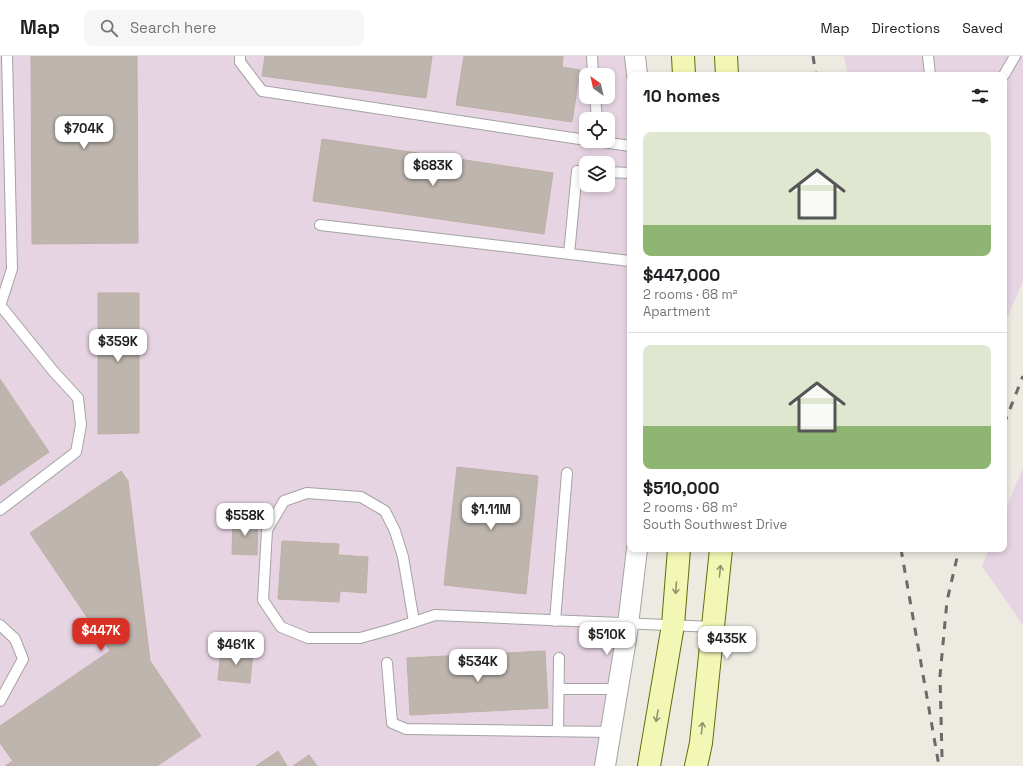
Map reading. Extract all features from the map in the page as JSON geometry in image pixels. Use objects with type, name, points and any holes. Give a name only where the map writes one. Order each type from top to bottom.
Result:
[{"type":"main road","points":[[683,56],[684,72]]},
{"type":"main road","points":[[726,56],[727,72]]},
{"type":"main road","points":[[649,766],[673,625],[679,552]]},
{"type":"main road","points":[[696,766],[701,743],[721,552]]},
{"type":"street","points":[[635,56],[637,72]]},
{"type":"street","points":[[605,766],[628,623],[637,552]]},
{"type":"lane","points":[[0,510],[76,452],[81,425],[78,398],[54,372],[0,305],[12,269],[4,96],[7,56]]},
{"type":"lane","points":[[240,56],[240,62],[262,91],[579,139]]},
{"type":"lane","points":[[592,56],[593,68]]},
{"type":"lane","points":[[928,56],[930,72]]},
{"type":"lane","points":[[1006,72],[1015,56]]},
{"type":"lane","points":[[615,144],[627,146]]},
{"type":"lane","points":[[569,254],[577,171],[579,171]]},
{"type":"lane","points":[[615,172],[627,173]]},
{"type":"lane","points":[[320,225],[627,261]]},
{"type":"lane","points":[[554,621],[567,473]]},
{"type":"lane","points":[[414,622],[403,557],[395,531],[385,511],[361,497],[307,493],[284,501],[267,530],[263,600],[281,627],[308,638],[360,638],[414,622],[435,615],[554,621],[714,626]]},
{"type":"lane","points":[[0,625],[15,639],[23,659],[0,701]]},
{"type":"lane","points":[[558,731],[559,658]]},
{"type":"lane","points":[[387,664],[392,723],[406,729],[610,732]]},
{"type":"lane","points":[[558,689],[617,689]]},
{"type":"shaded area","points":[[0,56],[635,56],[631,72],[627,72],[627,552],[630,552],[599,766],[0,766]]},
{"type":"shaded area","points":[[844,56],[1023,56],[1023,281],[1007,318],[1007,72],[847,72]]},
{"type":"shaded area","points":[[1023,468],[1023,625],[982,566],[988,552],[1007,552],[1007,506]]},
{"type":"building","points":[[31,56],[137,56],[138,243],[32,244]]},
{"type":"building","points":[[265,56],[432,56],[426,98],[262,76]]},
{"type":"building","points":[[464,56],[563,56],[562,67],[579,70],[572,122],[456,105]]},
{"type":"building","points":[[322,139],[553,173],[544,234],[313,201]]},
{"type":"building","points":[[98,293],[139,293],[139,433],[98,434]]},
{"type":"building","points":[[0,379],[49,452],[0,486]]},
{"type":"building","points":[[457,467],[538,476],[526,594],[444,585]]},
{"type":"building","points":[[121,471],[128,481],[150,661],[201,736],[157,766],[5,766],[13,761],[0,743],[0,726],[110,651],[30,533]]},
{"type":"building","points":[[233,519],[258,519],[257,555],[232,554]]},
{"type":"building","points":[[282,541],[339,544],[338,555],[368,557],[366,593],[340,591],[339,602],[278,599]]},
{"type":"building","points":[[221,648],[253,651],[250,683],[218,680]]},
{"type":"building","points":[[545,651],[548,708],[410,715],[407,658]]},
{"type":"building","points":[[278,751],[287,766],[256,766]]},
{"type":"building","points":[[309,755],[317,766],[293,766]]},
{"type":"railway","points":[[813,56],[816,72]]},
{"type":"railway","points":[[1007,416],[1023,376]]},
{"type":"railway","points":[[902,552],[939,766]]},
{"type":"railway","points":[[942,757],[940,676],[947,601],[958,552]]}]
